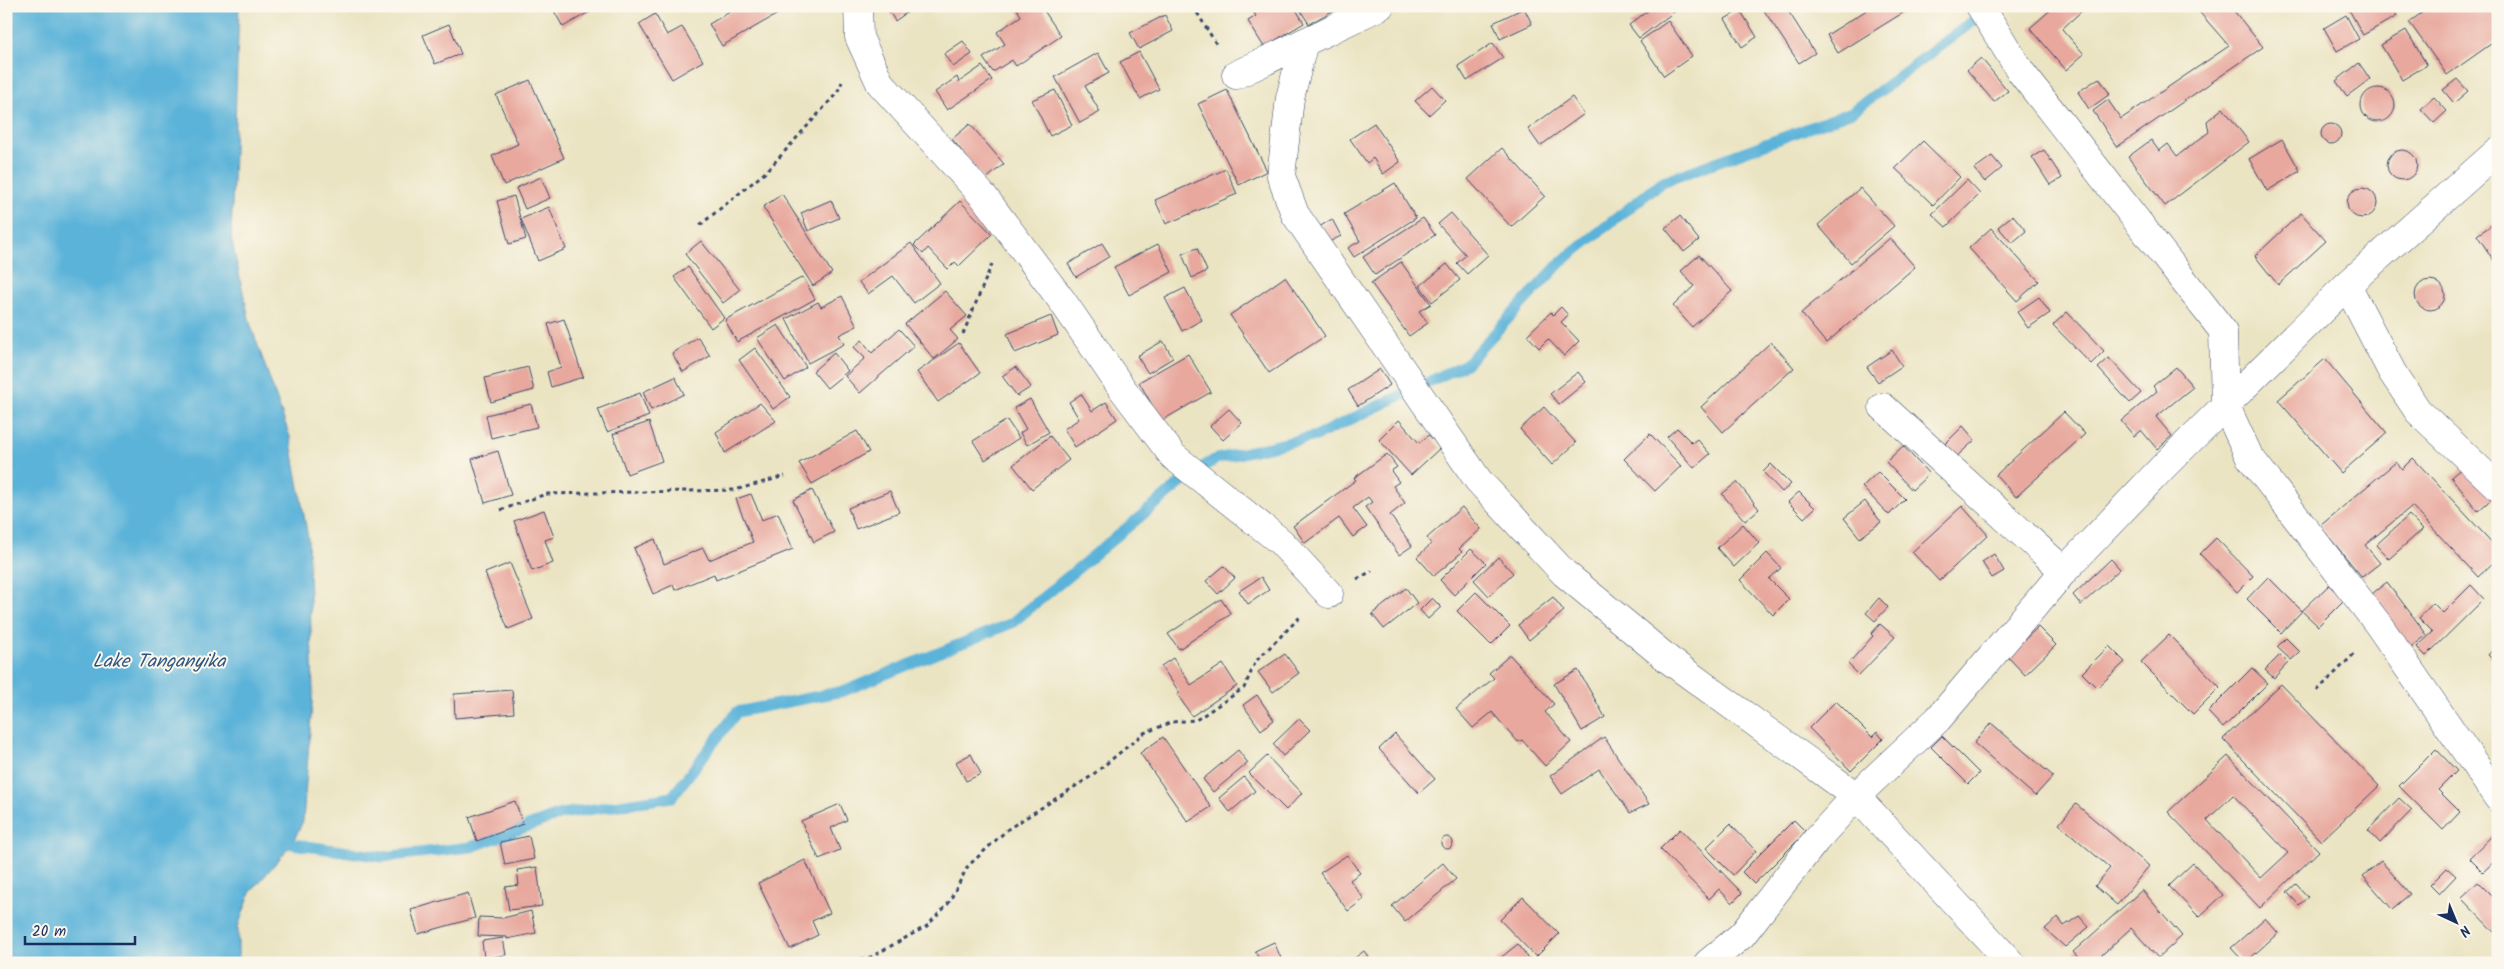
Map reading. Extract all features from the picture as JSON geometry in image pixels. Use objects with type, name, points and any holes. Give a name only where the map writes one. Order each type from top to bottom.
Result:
[{"type":"street","points":[[858,6],[859,37],[880,83],[984,197],[1063,302],[1121,387],[1173,456],[1281,542],[1329,594]]},
{"type":"street","points":[[1236,75],[1380,6]]},
{"type":"street","points":[[1980,6],[2021,72],[2222,331],[2224,404],[2249,456],[2378,624],[2498,798]]},
{"type":"street","points":[[1304,42],[1290,98],[1281,176],[1295,214],[1478,480],[1571,579],[1669,660],[1856,796],[2011,963]]},
{"type":"street","points":[[1708,963],[1742,935],[1816,840],[1856,796],[1938,719],[2064,571],[2224,404],[2347,285],[2498,151]]},
{"type":"street","points":[[2347,285],[2392,372],[2418,411],[2498,487]]},
{"type":"street","points":[[1883,407],[2064,571]]},
{"type":"path","points":[[1193,6],[1236,75]]},
{"type":"path","points":[[700,224],[766,171],[837,93],[859,37]]},
{"type":"path","points":[[963,334],[1008,229]]},
{"type":"path","points":[[500,510],[546,494],[735,490],[785,476]]},
{"type":"path","points":[[836,963],[871,957],[926,926],[948,904],[968,866],[1008,829],[1090,777],[1144,733],[1172,722],[1196,720],[1244,688],[1256,661],[1299,617],[1329,594],[1372,571]]},
{"type":"path","points":[[2317,691],[2372,637],[2378,624]]},
{"type":"water","name":"Lake Tanganyika","points":[[6,6],[239,6],[231,238],[250,323],[290,437],[308,538],[313,691],[303,821],[292,844],[250,893],[238,927],[238,955],[242,963],[6,963]]},
{"type":"building","points":[[558,6],[595,6],[596,8],[563,27],[553,9]]},
{"type":"building","points":[[740,6],[778,6],[781,12],[722,46],[709,24]]},
{"type":"building","points":[[886,6],[916,6],[895,21]]},
{"type":"building","points":[[1020,6],[1041,6],[1061,36],[1016,66],[1012,60],[993,72],[983,58],[1005,44],[997,32],[1021,16],[1017,9]]},
{"type":"building","points":[[1250,6],[1294,6],[1304,23],[1264,47],[1248,21],[1256,16]]},
{"type":"building","points":[[1302,6],[1341,6],[1309,24],[1299,8]]},
{"type":"building","points":[[1654,6],[1675,6],[1678,9],[1639,38],[1629,25]]},
{"type":"building","points":[[1767,6],[1785,6],[1815,53],[1799,63],[1763,9]]},
{"type":"building","points":[[1873,6],[1914,6],[1838,53],[1827,35]]},
{"type":"building","points":[[2055,6],[2084,6],[2085,8],[2062,29],[2084,54],[2066,70],[2030,28]]},
{"type":"building","points":[[2194,6],[2230,6],[2263,47],[2117,147],[2093,111],[2108,100],[2121,119],[2229,46]]},
{"type":"building","points":[[2347,6],[2391,6],[2397,16],[2363,35]]},
{"type":"building","points":[[2423,6],[2498,6],[2498,39],[2447,75],[2409,22],[2426,10]]},
{"type":"building","points":[[1524,8],[1532,24],[1500,39],[1493,23]]},
{"type":"building","points":[[1740,10],[1757,37],[1742,47],[1725,19]]},
{"type":"building","points":[[655,14],[667,35],[682,27],[703,61],[672,79],[639,24]]},
{"type":"building","points":[[1165,15],[1173,31],[1139,49],[1130,33]]},
{"type":"building","points":[[2346,15],[2359,39],[2337,51],[2324,28]]},
{"type":"building","points":[[1668,21],[1692,56],[1664,76],[1640,41]]},
{"type":"building","points":[[449,24],[461,54],[435,64],[423,35]]},
{"type":"building","points":[[2406,30],[2427,65],[2402,80],[2381,45]]},
{"type":"building","points":[[963,41],[972,54],[953,67],[944,54]]},
{"type":"building","points":[[1493,43],[1503,58],[1467,81],[1458,66]]},
{"type":"building","points":[[1139,52],[1159,89],[1140,99],[1120,62]]},
{"type":"building","points":[[1098,53],[1109,73],[1085,86],[1100,112],[1080,123],[1055,77]]},
{"type":"building","points":[[1981,58],[2008,91],[1994,102],[1967,70]]},
{"type":"building","points":[[2359,63],[2370,79],[2347,96],[2336,81]]},
{"type":"building","points":[[982,66],[992,80],[947,110],[935,92],[957,77],[959,82]]},
{"type":"building","points":[[2099,78],[2110,94],[2089,109],[2078,92]]},
{"type":"building","points":[[2457,79],[2468,91],[2454,103],[2443,90]]},
{"type":"building","points":[[530,80],[564,158],[504,185],[492,156],[518,144],[496,95]]},
{"type":"building","points":[[1432,86],[1445,100],[1429,115],[1415,101]]},
{"type":"building","points":[[2378,88],[2385,89],[2390,93],[2394,98],[2394,112],[2390,117],[2385,121],[2378,122],[2371,121],[2366,117],[2362,112],[2361,105],[2362,98],[2366,93],[2371,89]]},
{"type":"building","points":[[1055,90],[1072,125],[1050,136],[1032,100]]},
{"type":"building","points":[[1227,90],[1267,171],[1239,185],[1198,104]]},
{"type":"building","points":[[1572,97],[1584,114],[1540,146],[1528,129]]},
{"type":"building","points":[[2434,97],[2447,111],[2434,123],[2421,109]]},
{"type":"building","points":[[2223,108],[2249,142],[2165,206],[2128,157],[2151,140],[2159,151],[2168,144],[2177,156],[2209,132],[2207,121]]},
{"type":"building","points":[[1374,123],[1400,162],[1383,174],[1373,158],[1367,163],[1350,139]]},
{"type":"building","points":[[970,124],[1004,164],[985,180],[952,139]]},
{"type":"building","points":[[2331,124],[2338,127],[2341,134],[2338,141],[2331,144],[2324,141],[2321,134],[2324,127]]},
{"type":"building","points":[[2282,139],[2300,171],[2267,191],[2249,159]]},
{"type":"building","points":[[1923,141],[1960,177],[1933,205],[1895,168]]},
{"type":"building","points":[[1502,148],[1545,196],[1511,227],[1468,179]]},
{"type":"building","points":[[2044,150],[2062,178],[2050,185],[2032,157]]},
{"type":"building","points":[[2402,150],[2413,154],[2417,165],[2413,176],[2402,180],[2391,176],[2387,165],[2391,154]]},
{"type":"building","points":[[1992,156],[2002,168],[1985,182],[1974,169]]},
{"type":"building","points":[[1226,169],[1237,194],[1166,224],[1155,200]]},
{"type":"building","points":[[541,177],[550,198],[525,209],[516,188]]},
{"type":"building","points":[[1967,180],[1980,194],[1946,227],[1932,214]]},
{"type":"building","points":[[1395,183],[1416,218],[1354,257],[1348,248],[1360,241],[1344,214]]},
{"type":"building","points":[[1860,188],[1894,226],[1851,263],[1818,225]]},
{"type":"building","points":[[2362,188],[2373,192],[2377,203],[2373,214],[2362,218],[2351,214],[2347,203],[2351,192]]},
{"type":"building","points":[[782,194],[832,273],[813,286],[763,207]]},
{"type":"building","points":[[514,196],[526,239],[509,244],[497,201]]},
{"type":"building","points":[[831,200],[839,218],[808,231],[801,213]]},
{"type":"building","points":[[960,201],[992,234],[959,266],[955,262],[948,269],[928,248],[923,254],[914,245]]},
{"type":"building","points":[[549,207],[566,249],[538,261],[521,219]]},
{"type":"building","points":[[1451,213],[1488,255],[1467,274],[1457,263],[1466,255],[1438,224]]},
{"type":"building","points":[[2301,213],[2326,241],[2278,285],[2255,256]]},
{"type":"building","points":[[2013,215],[2026,231],[2012,243],[1998,227]]},
{"type":"building","points":[[1680,216],[1699,240],[1684,252],[1665,228]]},
{"type":"building","points":[[1423,218],[1435,235],[1375,275],[1363,257]]},
{"type":"building","points":[[1332,219],[1341,236],[1327,243],[1319,227]]},
{"type":"building","points":[[2495,223],[2498,227],[2498,267],[2477,235]]},
{"type":"building","points":[[1991,228],[2039,281],[2017,301],[1969,248]]},
{"type":"building","points":[[1890,238],[1915,267],[1826,343],[1801,313]]},
{"type":"building","points":[[701,241],[740,290],[723,303],[685,254]]},
{"type":"building","points":[[911,243],[940,283],[914,303],[893,276],[868,294],[859,282]]},
{"type":"building","points":[[1102,243],[1110,256],[1076,277],[1068,264]]},
{"type":"building","points":[[1158,244],[1172,272],[1129,295],[1114,267]]},
{"type":"building","points":[[1197,248],[1207,271],[1192,278],[1182,254]]},
{"type":"building","points":[[1699,255],[1732,291],[1692,327],[1673,306],[1694,286],[1681,271]]},
{"type":"building","points":[[1401,262],[1431,304],[1419,311],[1428,323],[1409,336],[1371,283]]},
{"type":"building","points":[[1447,264],[1460,280],[1432,302],[1420,286]]},
{"type":"building","points":[[688,267],[724,318],[711,328],[674,277]]},
{"type":"building","points":[[803,277],[815,299],[737,342],[725,320]]},
{"type":"building","points":[[1285,277],[1325,336],[1269,373],[1230,315]]},
{"type":"building","points":[[2430,280],[2441,284],[2445,295],[2441,306],[2430,310],[2419,306],[2415,295],[2419,284]]},
{"type":"building","points":[[1185,288],[1202,320],[1182,331],[1165,298]]},
{"type":"building","points":[[945,291],[967,316],[950,330],[958,339],[934,359],[905,324]]},
{"type":"building","points":[[842,296],[857,326],[839,335],[844,344],[808,363],[786,319],[818,302],[821,307]]},
{"type":"building","points":[[2039,297],[2050,313],[2028,328],[2017,312]]},
{"type":"building","points":[[1561,307],[1568,315],[1561,322],[1579,341],[1564,356],[1548,339],[1539,348],[1527,335],[1551,312],[1553,315]]},
{"type":"building","points":[[2067,312],[2104,351],[2091,364],[2053,325]]},
{"type":"building","points":[[1051,316],[1058,335],[1015,353],[1007,334]]},
{"type":"building","points":[[564,319],[583,377],[551,387],[547,372],[561,367],[548,324]]},
{"type":"building","points":[[778,325],[806,367],[785,381],[757,338]]},
{"type":"building","points":[[899,329],[914,346],[860,393],[845,376],[865,358],[854,347],[862,340],[872,353]]},
{"type":"building","points":[[698,337],[710,356],[683,372],[672,353]]},
{"type":"building","points":[[1163,341],[1173,358],[1148,373],[1137,356]]},
{"type":"building","points":[[1771,342],[1794,368],[1723,432],[1701,407]]},
{"type":"building","points":[[959,343],[980,373],[938,402],[917,372]]},
{"type":"building","points":[[755,348],[790,397],[773,409],[739,360]]},
{"type":"building","points":[[1892,350],[1902,366],[1878,382],[1867,367]]},
{"type":"building","points":[[834,353],[848,371],[827,388],[813,371]]},
{"type":"building","points":[[1188,354],[1211,392],[1161,421],[1139,382]]},
{"type":"building","points":[[2109,358],[2141,393],[2130,403],[2098,368]]},
{"type":"building","points":[[2325,359],[2387,433],[2341,473],[2278,400]]},
{"type":"building","points":[[528,367],[534,390],[491,402],[485,378]]},
{"type":"building","points":[[1016,367],[1031,387],[1017,396],[1002,376]]},
{"type":"building","points":[[2176,367],[2193,387],[2156,417],[2172,436],[2157,449],[2141,430],[2134,436],[2121,421],[2157,391],[2153,386]]},
{"type":"building","points":[[1380,369],[1390,385],[1358,406],[1348,390]]},
{"type":"building","points":[[1578,372],[1586,382],[1559,404],[1550,394]]},
{"type":"building","points":[[675,377],[684,394],[651,410],[643,392]]},
{"type":"building","points":[[640,393],[649,416],[607,432],[598,409]]},
{"type":"building","points":[[1081,394],[1092,411],[1106,402],[1117,419],[1075,447],[1064,429],[1079,419],[1069,402]]},
{"type":"building","points":[[1030,399],[1049,432],[1027,445],[1020,433],[1026,429],[1014,408]]},
{"type":"building","points":[[760,403],[776,421],[725,453],[716,432]]},
{"type":"building","points":[[531,404],[537,427],[491,438],[486,415]]},
{"type":"building","points":[[1544,407],[1576,443],[1552,465],[1520,429]]},
{"type":"building","points":[[1229,409],[1242,423],[1223,440],[1210,426]]},
{"type":"building","points":[[2064,412],[2085,434],[2016,497],[1996,475]]},
{"type":"building","points":[[1007,420],[1019,438],[985,460],[973,441]]},
{"type":"building","points":[[1399,420],[1419,443],[1429,435],[1440,448],[1411,475],[1379,440]]},
{"type":"building","points":[[649,422],[662,461],[627,474],[613,434]]},
{"type":"building","points":[[1963,426],[1975,440],[1956,457],[1944,445]]},
{"type":"building","points":[[1677,428],[1692,443],[1697,439],[1710,454],[1694,468],[1667,437]]},
{"type":"building","points":[[857,431],[869,452],[812,484],[799,463]]},
{"type":"building","points":[[1650,434],[1681,466],[1655,491],[1624,459]]},
{"type":"building","points":[[1050,436],[1069,460],[1032,489],[1013,465]]},
{"type":"building","points":[[1903,446],[1929,474],[1912,490],[1886,462]]},
{"type":"building","points":[[498,451],[511,495],[485,503],[472,459]]},
{"type":"building","points":[[1387,454],[1397,467],[1391,471],[1399,482],[1393,486],[1405,503],[1390,515],[1412,546],[1399,555],[1365,507],[1372,502],[1368,497],[1353,508],[1367,527],[1353,537],[1339,518],[1305,543],[1293,526],[1356,480],[1354,478]]},
{"type":"building","points":[[2413,458],[2498,549],[2498,558],[2478,577],[2412,506],[2365,545],[2380,563],[2362,577],[2320,526],[2396,462],[2402,469]]},
{"type":"building","points":[[2468,463],[2495,496],[2478,511],[2451,477]]},
{"type":"building","points":[[1771,464],[1791,484],[1782,492],[1763,472]]},
{"type":"building","points":[[1878,472],[1905,499],[1889,515],[1862,487]]},
{"type":"building","points":[[1737,482],[1759,509],[1745,521],[1722,494]]},
{"type":"building","points":[[812,490],[834,532],[814,542],[793,500]]},
{"type":"building","points":[[890,491],[899,512],[856,529],[848,508]]},
{"type":"building","points":[[1799,492],[1815,508],[1804,518],[1788,502]]},
{"type":"building","points":[[751,494],[762,520],[778,513],[793,549],[716,580],[714,574],[675,590],[673,585],[653,594],[634,548],[655,539],[664,564],[703,548],[709,560],[753,542],[736,499]]},
{"type":"building","points":[[1865,501],[1881,522],[1860,538],[1844,518]]},
{"type":"building","points":[[1962,506],[1988,535],[1939,581],[1912,552]]},
{"type":"building","points":[[1462,507],[1481,529],[1459,549],[1462,552],[1434,576],[1417,557],[1431,544],[1427,538]]},
{"type":"building","points":[[544,510],[554,537],[545,540],[553,563],[532,571],[514,521]]},
{"type":"building","points":[[2409,515],[2423,529],[2389,559],[2376,545]]},
{"type":"building","points":[[1743,524],[1759,543],[1734,567],[1717,548]]},
{"type":"building","points":[[2216,538],[2253,576],[2237,592],[2200,554]]},
{"type":"building","points":[[1471,549],[1486,563],[1454,595],[1440,580]]},
{"type":"building","points":[[1767,553],[1781,568],[1769,579],[1789,599],[1773,615],[1740,580]]},
{"type":"building","points":[[1994,554],[2004,571],[1992,578],[1982,562]]},
{"type":"building","points":[[1498,557],[1513,573],[1489,596],[1474,580]]},
{"type":"building","points":[[2111,559],[2120,569],[2081,605],[2073,595]]},
{"type":"building","points":[[510,563],[533,619],[508,629],[485,573]]},
{"type":"building","points":[[1224,566],[1235,578],[1218,594],[1206,581]]},
{"type":"building","points":[[1261,577],[1269,590],[1248,604],[1239,591]]},
{"type":"building","points":[[2268,577],[2302,611],[2281,633],[2247,599]]},
{"type":"building","points":[[2387,582],[2427,635],[2408,650],[2368,597]]},
{"type":"building","points":[[2329,585],[2344,600],[2318,626],[2302,611]]},
{"type":"building","points":[[2471,585],[2484,599],[2426,656],[2417,647],[2433,632],[2419,618],[2433,603],[2443,613]]},
{"type":"building","points":[[1406,588],[1417,603],[1384,629],[1372,614]]},
{"type":"building","points":[[1476,592],[1510,626],[1491,645],[1457,611]]},
{"type":"building","points":[[1553,597],[1564,611],[1529,640],[1518,625]]},
{"type":"building","points":[[1432,598],[1441,607],[1428,619],[1420,610]]},
{"type":"building","points":[[1879,598],[1888,607],[1875,621],[1866,613]]},
{"type":"building","points":[[1221,599],[1231,614],[1179,649],[1168,634]]},
{"type":"building","points":[[1880,624],[1895,637],[1859,675],[1848,664],[1873,636],[1871,634]]},
{"type":"building","points":[[2038,627],[2056,645],[2025,675],[2007,656]]},
{"type":"building","points":[[2169,635],[2220,687],[2193,714],[2141,662]]},
{"type":"building","points":[[2286,638],[2300,652],[2291,660],[2277,647]]},
{"type":"building","points":[[2498,644],[2498,664],[2488,655]]},
{"type":"building","points":[[2109,646],[2125,662],[2097,688],[2082,673]]},
{"type":"building","points":[[1285,654],[1299,673],[1273,692],[1258,672]]},
{"type":"building","points":[[1510,655],[1554,704],[1545,712],[1571,742],[1545,766],[1522,740],[1518,742],[1492,712],[1473,728],[1456,709],[1494,678],[1489,673]]},
{"type":"building","points":[[2280,655],[2288,663],[2274,678],[2265,670]]},
{"type":"building","points":[[1173,658],[1191,685],[1223,664],[1237,686],[1192,716],[1177,694],[1180,693],[1161,666]]},
{"type":"building","points":[[2252,668],[2268,683],[2223,728],[2208,712]]},
{"type":"building","points":[[1578,670],[1605,717],[1582,731],[1554,684]]},
{"type":"building","points":[[2281,684],[2379,786],[2321,841],[2223,739]]},
{"type":"building","points":[[512,690],[514,713],[455,718],[454,694]]},
{"type":"building","points":[[1257,695],[1274,720],[1261,730],[1243,705]]},
{"type":"building","points":[[1836,701],[1872,737],[1877,732],[1883,739],[1851,771],[1809,728]]},
{"type":"building","points":[[1299,719],[1310,730],[1283,756],[1273,744]]},
{"type":"building","points":[[1991,723],[2053,776],[2035,796],[1974,743]]},
{"type":"building","points":[[1395,734],[1435,779],[1419,793],[1379,749]]},
{"type":"building","points":[[1942,736],[1979,773],[1968,784],[1931,747]]},
{"type":"building","points":[[1163,737],[1211,807],[1188,822],[1140,753]]},
{"type":"building","points":[[1604,737],[1649,804],[1630,813],[1599,769],[1562,794],[1550,776]]},
{"type":"building","points":[[2436,749],[2457,771],[2438,790],[2460,812],[2443,830],[2399,786]]},
{"type":"building","points":[[1238,750],[1248,763],[1213,792],[1203,779]]},
{"type":"building","points":[[971,754],[981,774],[966,781],[956,762]]},
{"type":"building","points":[[1267,756],[1302,793],[1286,810],[1249,773]]},
{"type":"building","points":[[2228,756],[2319,851],[2260,908],[2168,812]],"holes":[[[2233,795],[2288,853],[2261,878],[2207,820]]]},
{"type":"building","points":[[1244,777],[1255,791],[1230,812],[1219,798]]},
{"type":"building","points":[[2399,798],[2412,810],[2380,843],[2368,830]]},
{"type":"building","points":[[515,801],[523,824],[477,841],[469,817]]},
{"type":"building","points":[[840,804],[847,820],[831,828],[840,850],[819,859],[801,821]]},
{"type":"building","points":[[2076,804],[2149,866],[2117,905],[2095,886],[2110,868],[2059,824]]},
{"type":"building","points":[[1794,820],[1806,832],[1754,884],[1742,872]]},
{"type":"building","points":[[1730,824],[1756,851],[1733,875],[1706,848]]},
{"type":"building","points":[[1680,829],[1742,893],[1732,903],[1719,889],[1709,899],[1660,849]]},
{"type":"building","points":[[2498,830],[2498,858],[2483,872],[2469,858]]},
{"type":"building","points":[[529,836],[534,859],[505,865],[500,842]]},
{"type":"building","points":[[1445,837],[1449,837],[1453,843],[1449,849],[1445,849],[1441,845],[1441,841]]},
{"type":"building","points":[[1347,855],[1360,873],[1350,880],[1364,899],[1348,911],[1320,873]]},
{"type":"building","points":[[805,860],[830,913],[812,921],[818,935],[790,949],[758,883]]},
{"type":"building","points":[[2381,861],[2410,894],[2392,909],[2363,876]]},
{"type":"building","points":[[1443,863],[1456,879],[1405,922],[1392,906]]},
{"type":"building","points":[[2193,863],[2223,895],[2199,917],[2169,886]]},
{"type":"building","points":[[537,867],[542,906],[509,910],[505,887],[519,885],[517,870]]},
{"type":"building","points":[[2447,868],[2456,876],[2439,894],[2430,885]]},
{"type":"building","points":[[2478,882],[2498,902],[2498,936],[2461,898]]},
{"type":"building","points":[[2296,884],[2308,897],[2299,905],[2287,892]]},
{"type":"building","points":[[2142,890],[2182,936],[2158,958],[2131,928],[2093,963],[2083,963],[2073,952]]},
{"type":"building","points":[[468,893],[475,918],[418,934],[411,910]]},
{"type":"building","points":[[1523,897],[1559,934],[1536,957],[1500,920]]},
{"type":"building","points":[[531,911],[536,933],[507,939],[507,937],[478,936],[479,917],[503,918]]},
{"type":"building","points":[[2079,916],[2089,927],[2065,947],[2045,929],[2058,917],[2064,926]]},
{"type":"building","points":[[2265,918],[2278,933],[2245,963],[2231,948]]},
{"type":"building","points":[[503,938],[506,955],[484,958],[482,941]]},
{"type":"building","points":[[1274,942],[1283,963],[1261,963],[1255,951]]},
{"type":"building","points":[[1518,944],[1530,960],[1527,963],[1494,963]]},
{"type":"building","points":[[1364,951],[1373,963],[1348,963]]},
{"type":"building","points":[[1336,956],[1341,963],[1327,963]]},
{"type":"waterway","points":[[292,844],[383,857],[471,847],[561,814],[672,797],[737,712],[844,691],[1012,623],[1193,473],[1216,459],[1316,436],[1466,364],[1561,262],[1662,182],[1852,112],[1985,12]]}]
